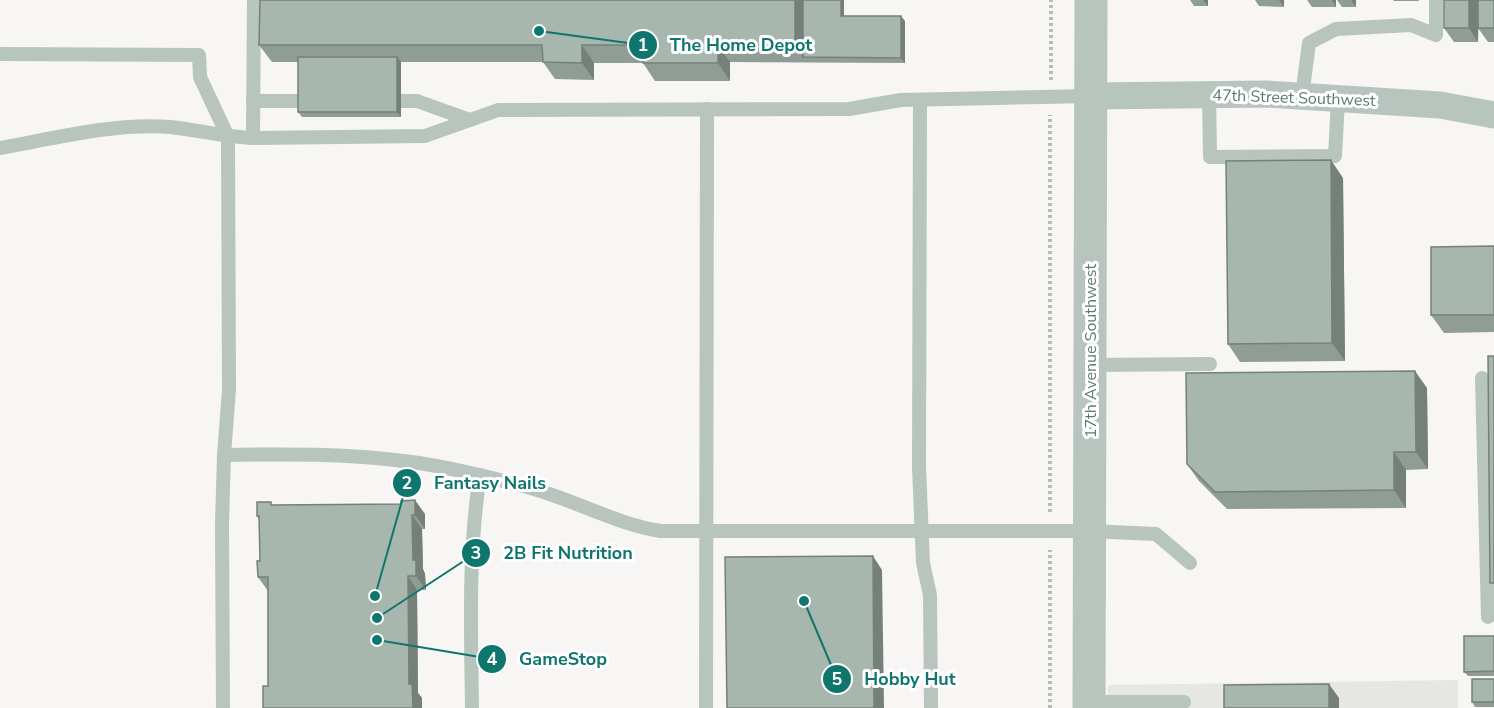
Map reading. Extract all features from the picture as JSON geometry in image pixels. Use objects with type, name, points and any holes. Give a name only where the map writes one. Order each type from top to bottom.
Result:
[{"type":"street","name":"17th Avenue Southwest","points":[[1090,707],[1091,0]]},
{"type":"street","name":"47th Street Southwest","points":[[1092,96],[1267,94],[1440,105],[1494,115]]},
{"type":"lane","points":[[253,138],[254,0]]},
{"type":"lane","points":[[1302,96],[1309,43],[1335,29],[1411,25],[1436,35],[1436,0]]},
{"type":"lane","points":[[0,54],[199,55],[200,76],[228,137],[229,390],[222,524],[223,708]]},
{"type":"lane","points":[[1209,94],[1210,157],[1335,156],[1338,100]]},
{"type":"lane","points":[[0,148],[112,128],[170,127],[228,137],[253,138],[425,136],[498,110],[849,109],[901,100],[1092,96]]},
{"type":"lane","points":[[920,100],[921,531],[923,563],[930,595],[931,708]]},
{"type":"lane","points":[[253,101],[323,101]]},
{"type":"lane","points":[[370,101],[417,101],[470,120]]},
{"type":"lane","points":[[706,708],[707,109]]},
{"type":"lane","points":[[1091,365],[1210,364]]},
{"type":"lane","points":[[1482,378],[1486,617]]},
{"type":"lane","points":[[224,455],[343,456],[411,462],[480,475],[530,488],[574,501],[639,528],[661,531],[1090,531],[1156,534],[1190,563]]},
{"type":"lane","points":[[472,708],[471,573],[474,517],[480,475]]},
{"type":"lane","points":[[1090,707],[1184,702]]},
{"type":"path","points":[[1050,708],[1051,0]]},
{"type":"shaded area","points":[[1458,680],[1458,708],[1108,708],[1108,685]]},
{"type":"building","points":[[260,0],[795,0],[795,45],[718,45],[718,63],[643,63],[643,45],[582,45],[582,63],[543,62],[542,45],[259,45]]},
{"type":"building","points":[[803,0],[841,0],[841,16],[901,16],[901,58],[803,57]]},
{"type":"building","points":[[1444,0],[1469,0],[1469,28],[1444,28]]},
{"type":"building","points":[[1478,0],[1494,0],[1494,28],[1478,28]]},
{"type":"building","points":[[298,57],[397,57],[397,112],[298,112]]},
{"type":"building","points":[[1331,160],[1332,343],[1228,344],[1226,161]]},
{"type":"building","points":[[1494,246],[1494,315],[1431,315],[1431,247]]},
{"type":"building","points":[[1488,356],[1494,356],[1494,583],[1490,583]]},
{"type":"building","points":[[1415,371],[1416,452],[1394,452],[1394,490],[1215,492],[1187,464],[1186,373]]},
{"type":"building","points":[[415,500],[415,515],[412,515],[413,560],[416,560],[416,576],[408,576],[409,684],[412,684],[413,708],[263,708],[263,686],[268,686],[268,577],[258,577],[257,561],[260,561],[257,502],[271,502],[271,505],[401,504],[401,501]]},
{"type":"building","points":[[873,556],[874,708],[727,708],[725,557]]},
{"type":"building","points":[[1464,636],[1494,636],[1494,671],[1464,672]]},
{"type":"building","points":[[1472,679],[1494,679],[1494,702],[1472,702]]},
{"type":"building","points":[[1329,684],[1329,708],[1224,708],[1224,685]]},
{"type":"place","name":"The Home Depot","points":[[539,31]]},
{"type":"place","name":"Fantasy Nails","points":[[375,596]]},
{"type":"place","name":"Hobby Hut","points":[[804,601]]},
{"type":"place","name":"2B Fit Nutrition","points":[[377,618]]},
{"type":"place","name":"GameStop","points":[[377,640]]}]
